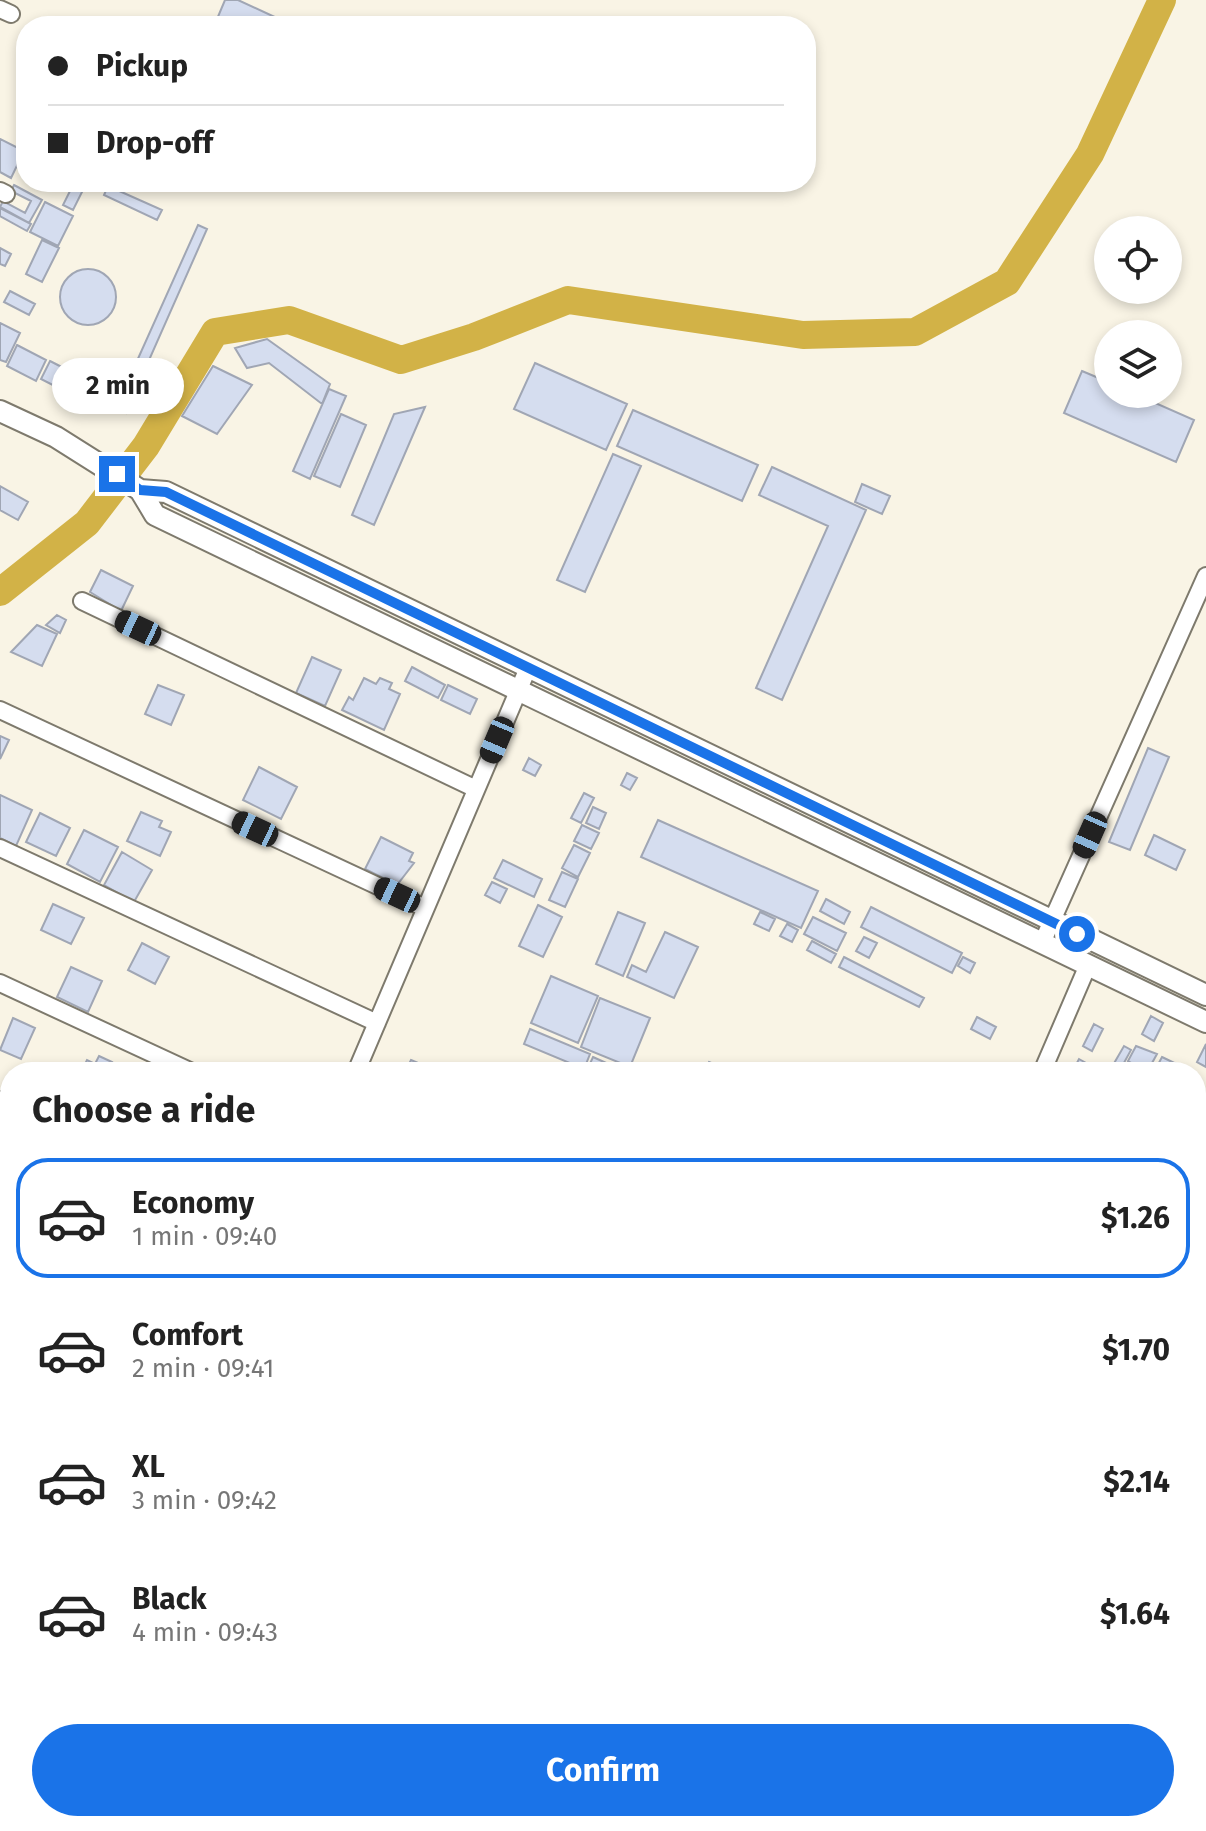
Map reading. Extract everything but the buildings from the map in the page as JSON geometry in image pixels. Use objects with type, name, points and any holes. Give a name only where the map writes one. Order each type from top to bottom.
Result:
[{"type":"street","points":[[0,411],[56,437],[117,474],[140,490],[155,515],[1206,1022]]},
{"type":"street","points":[[140,490],[166,492],[1206,995]]},
{"type":"street","points":[[1042,943],[1206,576]]},
{"type":"street","points":[[82,601],[476,789]]},
{"type":"street","points":[[360,1062],[528,668]]},
{"type":"street","points":[[0,710],[425,908]]},
{"type":"street","points":[[0,848],[377,1023]]},
{"type":"street","points":[[1046,1062],[1088,965]]},
{"type":"street","points":[[0,983],[170,1062]]},
{"type":"waterway","points":[[0,592],[87,523],[146,446],[215,332],[289,320],[401,360],[474,337],[568,300],[803,335],[915,332],[1007,282],[1090,154],[1162,0]]},
{"type":"route","points":[[117,474],[140,490],[166,492],[1077,934]]}]
